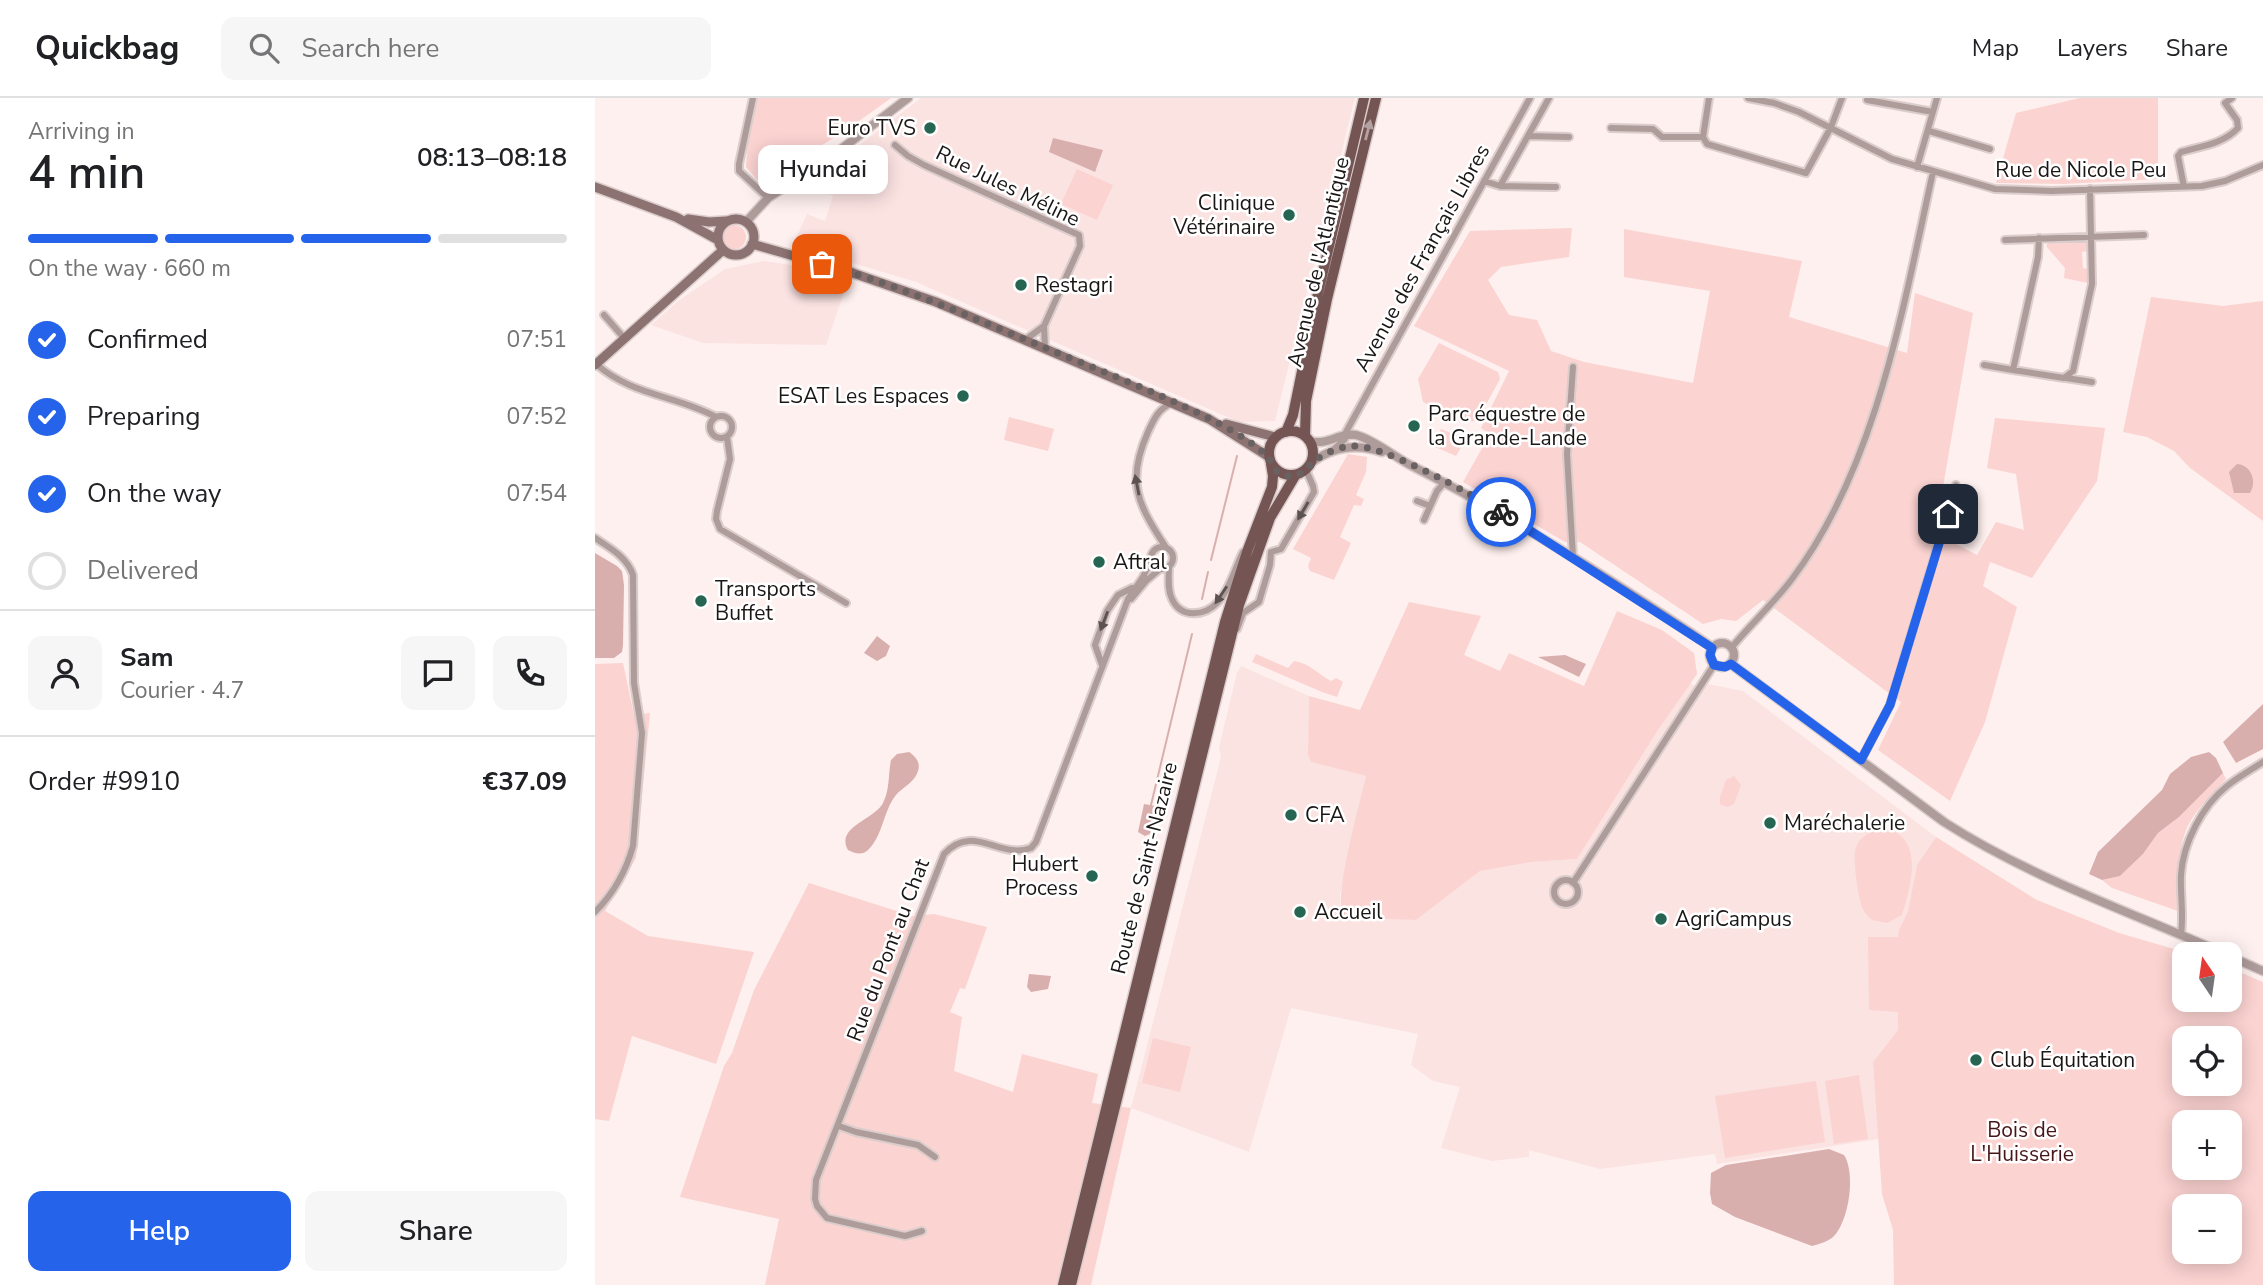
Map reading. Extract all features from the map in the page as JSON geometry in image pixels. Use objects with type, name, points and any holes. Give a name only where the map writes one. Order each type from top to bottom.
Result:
[{"type":"main road","name":"Avenue de l'Atlantique","points":[[1286,432],[1293,415],[1318,293],[1364,98]]},
{"type":"main road","name":"Avenue de l'Atlantique","points":[[1308,438],[1306,401],[1327,299],[1376,98]]},
{"type":"main road","points":[[595,187],[676,217],[718,240]]},
{"type":"main road","points":[[676,217],[709,222],[740,219],[746,222],[754,234],[752,244],[739,255],[723,250],[718,240],[719,231],[728,221]]},
{"type":"main road","points":[[752,244],[881,281],[1209,418],[1275,437],[1286,432],[1299,432],[1308,438],[1314,451],[1309,467],[1294,476],[1281,474],[1270,461],[1209,418]]},
{"type":"main road","points":[[595,364],[723,250]]},
{"type":"main road","points":[[1270,461],[1271,444],[1275,437]]},
{"type":"main road","name":"Route de Saint-Nazaire","points":[[1063,1285],[1225,622],[1261,512],[1272,487],[1270,461]]},
{"type":"main road","name":"Route de Saint-Nazaire","points":[[1071,1285],[1239,605],[1260,542],[1283,492],[1294,476]]},
{"type":"street","points":[[753,98],[739,171],[768,198]]},
{"type":"street","points":[[746,222],[768,198],[832,156],[908,98]]},
{"type":"street","name":"Avenue des Français Libres","points":[[1331,452],[1345,439],[1530,98]]},
{"type":"street","points":[[1500,186],[1549,98]]},
{"type":"street","points":[[1709,98],[1704,141],[1711,146],[1806,173],[1831,127],[1842,98]]},
{"type":"street","name":"Rue de Nicole Peu","points":[[1748,98],[1799,112],[1860,143],[1917,167],[1995,189],[2042,191],[2184,187],[2215,184],[2262,168]]},
{"type":"street","points":[[1917,167],[1937,98]]},
{"type":"street","points":[[2184,187],[2178,156],[2181,152],[2222,142],[2236,131],[2239,123],[2225,103],[2232,98]]},
{"type":"street","points":[[1867,100],[1933,112]]},
{"type":"street","points":[[1611,128],[1653,129],[1662,137],[1703,137]]},
{"type":"street","points":[[1929,131],[1990,149]]},
{"type":"street","points":[[1528,136],[1569,137]]},
{"type":"street","name":"Rue Jules Méline","points":[[895,145],[924,164],[1079,235],[1080,246],[1044,326],[1045,348]]},
{"type":"street","points":[[1732,647],[1792,579],[1821,533],[1857,460],[1893,350],[1933,172]]},
{"type":"street","points":[[1484,181],[1500,186],[1556,187]]},
{"type":"street","points":[[2064,378],[2073,371],[2092,284],[2090,190]]},
{"type":"street","points":[[2005,240],[2144,235]]},
{"type":"street","points":[[2013,370],[2038,257],[2039,238]]},
{"type":"street","points":[[604,315],[624,338]]},
{"type":"street","points":[[1025,340],[1044,326]]},
{"type":"street","points":[[595,364],[620,382],[700,408],[716,417]]},
{"type":"street","points":[[1984,365],[2092,382]]},
{"type":"street","points":[[1573,367],[1567,454],[1573,556]]},
{"type":"street","points":[[1173,403],[1157,412],[1138,455],[1135,476],[1140,499],[1173,556],[1169,566],[1169,588],[1175,604],[1189,613],[1199,614],[1210,610],[1220,601],[1261,512]]},
{"type":"street","points":[[723,415],[730,419],[732,432],[727,438],[713,436],[711,422],[716,417],[723,415]]},
{"type":"street","points":[[1308,438],[1325,443],[1345,435],[1368,440],[1391,455],[1496,509],[1573,556],[1712,648]]},
{"type":"street","points":[[727,438],[730,459],[716,519],[720,529],[846,603]]},
{"type":"street","points":[[1271,552],[1281,550],[1314,492],[1309,467],[1331,452],[1351,446],[1391,455]]},
{"type":"street","points":[[1424,520],[1437,491],[1445,482]]},
{"type":"street","points":[[1861,760],[1890,705],[1956,485]]},
{"type":"street","points":[[1417,501],[1430,506]]},
{"type":"street","points":[[595,538],[620,555],[633,575],[634,683],[642,733],[631,854],[615,888],[595,912]]},
{"type":"street","points":[[1260,542],[1271,552]]},
{"type":"street","points":[[1160,569],[1152,564],[1150,555],[1156,548],[1165,546]]},
{"type":"street","points":[[1224,663],[1244,613],[1259,602],[1271,552]]},
{"type":"street","points":[[1102,665],[1095,645],[1107,611],[1118,595],[1134,588],[1151,560]]},
{"type":"street","points":[[1126,605],[1146,581],[1160,569],[1169,566]]},
{"type":"street","name":"Rue du Pont au Chat","points":[[922,1231],[905,1236],[834,1220],[822,1213],[815,1199],[816,1180],[944,854],[960,841],[969,840],[1018,850],[1031,848],[1036,842],[1102,665],[1134,588]]},
{"type":"street","points":[[1714,665],[1710,655],[1712,648],[1722,643],[1732,647]]},
{"type":"street","points":[[1714,665],[1725,667],[1731,664],[1735,657],[1732,647]]},
{"type":"street","points":[[1731,664],[1944,822],[2011,862],[2199,942]]},
{"type":"street","points":[[1573,883],[1714,665]]},
{"type":"street","points":[[2181,934],[2182,869],[2192,834],[2213,799],[2228,785],[2263,762]]},
{"type":"street","points":[[2242,962],[2263,971]]},
{"type":"street","points":[[839,1126],[918,1145],[935,1157]]},
{"type":"shaded area","points":[[921,98],[1355,98],[1275,421],[1239,422],[916,282],[793,245],[807,214],[825,221],[833,196],[814,186],[845,163],[842,158]]},
{"type":"shaded area","points":[[1053,138],[1103,150],[1095,172],[1049,152]]},
{"type":"shaded area","points":[[764,261],[848,280],[826,345],[703,343],[651,325],[678,301],[725,269]]},
{"type":"shaded area","points":[[2237,464],[2246,467],[2252,475],[2250,493],[2234,493],[2229,472]]},
{"type":"shaded area","points":[[595,553],[622,571],[623,645],[622,652],[614,658],[595,658]]},
{"type":"shaded area","points":[[877,636],[890,646],[886,656],[877,661],[864,653]]},
{"type":"shaded area","points":[[1565,655],[1586,664],[1579,677],[1538,657]]},
{"type":"shaded area","name":"AgriCampus","points":[[1241,666],[1309,696],[1308,755],[1311,762],[1366,776],[1340,894],[1340,914],[1416,920],[1480,871],[1531,862],[1577,859],[1690,683],[1703,691],[1708,684],[1743,691],[1936,837],[1917,865],[1908,911],[1899,930],[1898,1030],[1873,1062],[1879,1139],[1717,1164],[1715,1154],[1600,1169],[1529,1150],[1529,1157],[1492,1161],[1441,1148],[1460,1087],[1433,1081],[1411,1065],[1418,1034],[1291,1008],[1249,1152],[1131,1108],[1221,757],[1219,747]]},
{"type":"shaded area","points":[[2263,704],[2263,749],[2236,763],[2223,742]]},
{"type":"shaded area","points":[[909,752],[915,757],[919,768],[912,781],[892,801],[877,838],[866,852],[855,853],[848,850],[845,842],[847,835],[883,803],[891,760],[897,754]]},
{"type":"shaded area","points":[[2209,752],[2216,758],[2223,773],[2179,817],[2158,833],[2143,854],[2120,876],[2102,880],[2089,874],[2098,852],[2162,790],[2170,774],[2191,757]]},
{"type":"shaded area","points":[[1144,804],[1156,806],[1150,834],[1145,836],[1138,832]]},
{"type":"shaded area","points":[[1029,974],[1051,976],[1048,989],[1031,992],[1027,987]]},
{"type":"shaded area","points":[[1829,1149],[1844,1155],[1850,1173],[1850,1185],[1847,1209],[1839,1230],[1826,1242],[1812,1246],[1735,1217],[1712,1204],[1711,1173],[1726,1165]]},
{"type":"green space","points":[[758,98],[891,98],[848,129],[764,181],[757,180],[746,167],[748,138]]},
{"type":"green space","points":[[2080,98],[2158,98],[2158,179],[2064,184],[1996,183],[2016,113]]},
{"type":"green space","points":[[1077,169],[1113,185],[1097,220],[1061,204]]},
{"type":"green space","points":[[734,225],[743,228],[746,237],[743,246],[734,249],[725,246],[722,237],[725,228]]},
{"type":"green space","points":[[1572,228],[1569,257],[1501,267],[1488,280],[1509,315],[1537,320],[1551,351],[1584,362],[1693,383],[1710,291],[1624,277],[1624,229],[1802,261],[1789,317],[1907,353],[1915,293],[1973,313],[1935,533],[1977,555],[1996,522],[2024,530],[2016,474],[1987,468],[1995,418],[2105,428],[2097,481],[2032,578],[1990,562],[1983,586],[2017,607],[1985,722],[1950,801],[1878,750],[1901,702],[1763,600],[1736,621],[1721,619],[1703,624],[1580,542],[1565,542],[1463,482],[1490,434],[1481,428],[1509,371],[1414,326],[1470,231]]},
{"type":"green space","points":[[2048,243],[2087,243],[2088,251],[2082,252],[2083,268],[2088,269],[2088,283],[2064,278],[2065,268],[2046,246]]},
{"type":"green space","points":[[2151,297],[2223,306],[2263,301],[2263,521],[2190,468],[2174,451],[2147,437],[2123,432]]},
{"type":"green space","points":[[1439,343],[1498,372],[1500,379],[1477,421],[1463,422],[1423,402],[1418,379]]},
{"type":"green space","points":[[1009,417],[1054,429],[1048,451],[1004,440]]},
{"type":"green space","points":[[1441,429],[1466,439],[1456,456],[1433,446]]},
{"type":"green space","points":[[1348,454],[1367,457],[1366,472],[1356,495],[1364,499],[1361,506],[1354,505],[1340,537],[1351,543],[1334,580],[1310,571],[1308,566],[1311,558],[1293,549]]},
{"type":"green space","points":[[1409,602],[1481,616],[1464,655],[1500,671],[1509,653],[1584,686],[1617,611],[1662,630],[1694,653],[1697,674],[1658,730],[1577,859],[1531,862],[1480,871],[1416,920],[1343,917],[1341,906],[1344,871],[1366,776],[1311,762],[1308,755],[1309,696],[1360,710]]},
{"type":"green space","points":[[1256,654],[1288,668],[1294,661],[1299,662],[1331,681],[1336,678],[1343,682],[1337,697],[1252,662]]},
{"type":"green space","points":[[623,663],[634,715],[650,713],[636,858],[605,911],[648,936],[754,952],[716,1064],[632,1036],[609,1121],[595,1119],[595,664]]},
{"type":"green space","points":[[2223,773],[2226,779],[2197,811],[2182,842],[2178,911],[2112,888],[2102,880],[2120,876],[2143,854],[2158,833],[2179,817]]},
{"type":"green space","points":[[1734,776],[1741,785],[1734,804],[1727,807],[1720,804],[1720,797],[1726,780]]},
{"type":"green space","points":[[1882,828],[1905,840],[1912,863],[1909,890],[1902,915],[1887,923],[1872,920],[1864,911],[1855,868],[1855,852],[1860,840]]},
{"type":"green space","name":"Bois de L'Huisserie","points":[[1936,837],[2037,900],[2119,933],[2172,948],[2172,1012],[2242,1012],[2242,973],[2263,982],[2263,1285],[1894,1285],[1893,1230],[1882,1194],[1873,1062],[1898,1030],[1898,1012],[1869,1010],[1868,937],[1898,937],[1908,911],[1917,865]]},
{"type":"green space","points":[[809,883],[912,916],[934,914],[987,927],[965,989],[960,988],[950,1012],[962,1017],[954,1071],[1013,1092],[1022,1054],[1098,1074],[1092,1103],[1131,1108],[1091,1285],[765,1285],[779,1219],[680,1197],[724,1066],[732,1053],[754,990]]},
{"type":"green space","points":[[1153,1038],[1191,1047],[1180,1092],[1142,1083]]},
{"type":"green space","points":[[1859,1075],[1868,1139],[1834,1144],[1825,1081]]},
{"type":"green space","points":[[1816,1081],[1825,1142],[1725,1158],[1715,1096]]},
{"type":"waterway","points":[[1211,560],[1237,456]]},
{"type":"waterway","points":[[1202,599],[1208,572]]},
{"type":"waterway","points":[[1151,805],[1192,634]]},
{"type":"way so far","points":[[822,264],[881,281],[936,302],[1209,418],[1264,453],[1275,470],[1281,474],[1301,474],[1311,463],[1328,453],[1351,446],[1361,447],[1391,455],[1501,512]]},
{"type":"place","name":"Euro TVS","points":[[930,128]]},
{"type":"place","name":"Clinique Vétérinaire","points":[[1289,215]]},
{"type":"place","name":"Hyundai","points":[[822,264]]},
{"type":"place","name":"Restagri","points":[[1021,285]]},
{"type":"place","name":"ESAT Les Espaces","points":[[963,396]]},
{"type":"place","name":"Parc équestre de la Grande-Lande","points":[[1414,426]]},
{"type":"place","name":"Aftral","points":[[1099,562]]},
{"type":"place","name":"Transports Buffet","points":[[701,601]]},
{"type":"place","name":"CFA","points":[[1291,815]]},
{"type":"place","name":"Maréchalerie","points":[[1770,823]]},
{"type":"place","name":"Hubert Process","points":[[1092,876]]},
{"type":"place","name":"Accueil","points":[[1300,912]]},
{"type":"place","name":"AgriCampus","points":[[1661,919]]},
{"type":"place","name":"Club Équitation","points":[[1976,1060]]},
{"type":"route","points":[[1501,512],[1712,648],[1710,655],[1714,665],[1721,668],[1731,664],[1861,760],[1890,705],[1948,514]]}]
